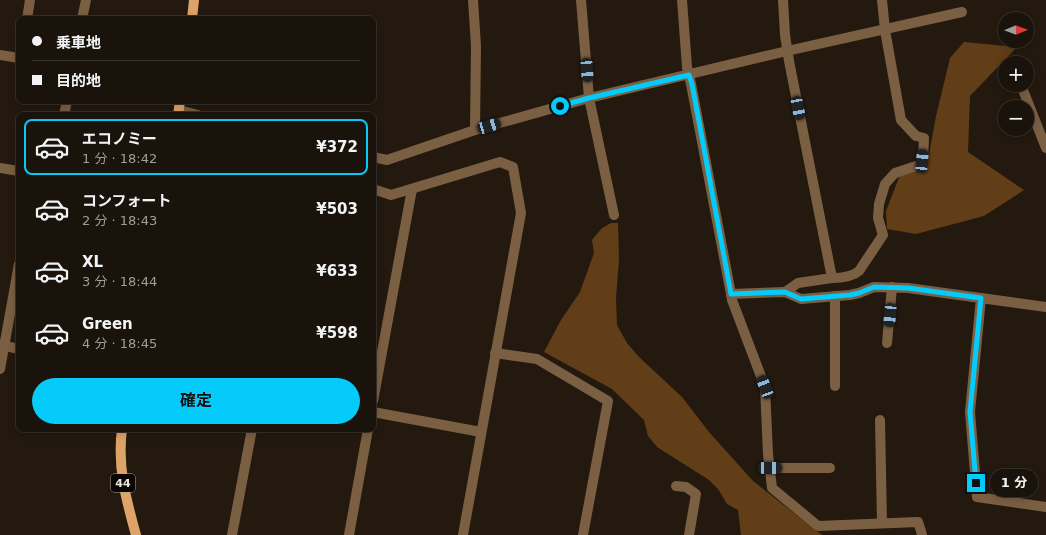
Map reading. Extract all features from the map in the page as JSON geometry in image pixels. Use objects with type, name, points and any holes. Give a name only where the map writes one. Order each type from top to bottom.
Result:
[{"type":"main road","points":[[192,16],[194,0]]},
{"type":"main road","name":"44","points":[[122,432],[120,444],[121,473],[136,535]]},
{"type":"street","points":[[27,16],[30,0]]},
{"type":"street","points":[[83,16],[86,0]]},
{"type":"street","points":[[473,0],[476,46],[475,130]]},
{"type":"street","points":[[581,0],[589,98],[614,215]]},
{"type":"street","points":[[682,0],[687,67],[692,84],[732,300],[765,387],[772,488],[818,526],[918,522],[922,535]]},
{"type":"street","points":[[783,0],[787,51],[832,278]]},
{"type":"street","points":[[785,292],[798,283],[839,278],[855,274],[859,271],[883,235],[878,218],[879,204],[885,184],[895,173],[919,165],[922,161],[924,138],[916,136],[901,120],[885,30],[882,0]]},
{"type":"street","points":[[376,158],[386,160],[475,130],[589,98],[787,51],[962,12]]},
{"type":"street","points":[[0,55],[16,58]]},
{"type":"street","points":[[1024,92],[1046,148]]},
{"type":"street","points":[[376,190],[391,195],[500,162],[513,167],[521,213],[463,535]]},
{"type":"street","points":[[0,168],[16,171]]},
{"type":"street","points":[[376,385],[412,189]]},
{"type":"street","points":[[0,369],[2,346],[16,278]]},
{"type":"street","points":[[731,294],[785,292],[801,299],[859,293],[874,287],[892,287],[1046,307]]},
{"type":"street","points":[[887,343],[892,287]]},
{"type":"street","points":[[835,296],[835,386]]},
{"type":"street","points":[[981,298],[970,412],[977,497],[1046,507]]},
{"type":"street","points":[[2,346],[16,348]]},
{"type":"street","points":[[495,353],[537,359],[608,401],[583,535]]},
{"type":"street","points":[[376,413],[481,432]]},
{"type":"street","points":[[880,420],[882,523]]},
{"type":"street","points":[[232,535],[251,432]]},
{"type":"street","points":[[348,535],[367,432]]},
{"type":"street","points":[[770,468],[830,468]]},
{"type":"street","points":[[676,486],[686,488],[696,494],[689,535]]},
{"type":"shaded area","points":[[964,42],[998,45],[998,48],[1016,48],[1008,56],[998,56],[998,67],[970,96],[968,152],[1024,190],[984,216],[916,234],[887,229],[886,211],[900,175],[927,166],[936,116],[950,58]]},
{"type":"shaded area","points":[[611,223],[618,223],[619,259],[616,298],[617,325],[627,343],[639,357],[682,397],[709,432],[753,481],[822,535],[741,535],[738,510],[727,504],[718,489],[709,480],[657,447],[648,436],[644,420],[612,389],[544,352],[561,320],[580,292],[594,253],[592,240],[602,228]]},
{"type":"route","points":[[560,106],[689,75],[692,84],[731,294],[785,292],[801,299],[850,295],[874,287],[908,288],[981,298],[970,412],[976,483]]}]
